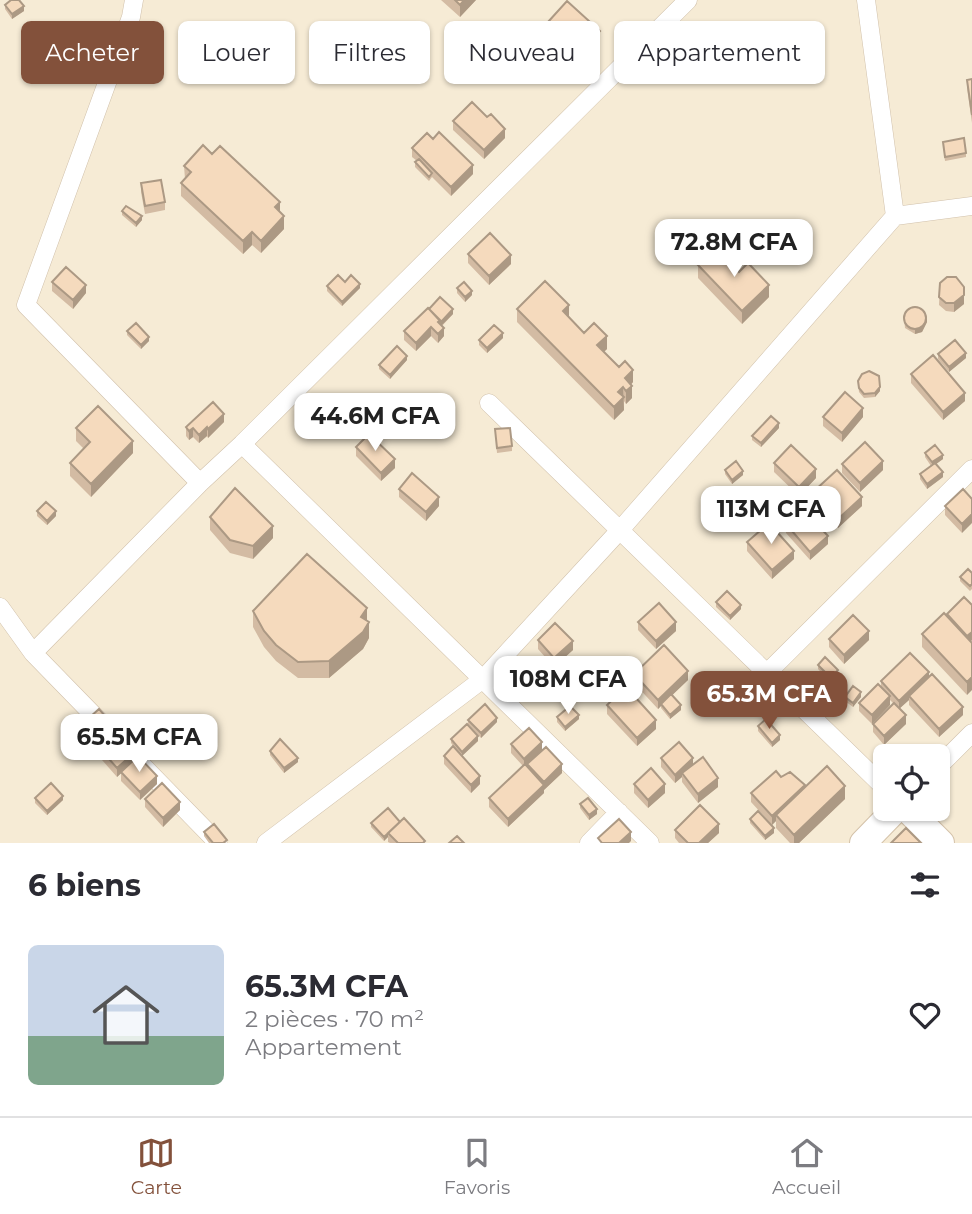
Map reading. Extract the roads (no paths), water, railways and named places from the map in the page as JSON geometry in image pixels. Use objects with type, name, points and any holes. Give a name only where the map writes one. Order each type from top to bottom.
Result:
[{"type":"street","points":[[134,0],[131,17],[26,305],[200,483]]},
{"type":"street","points":[[866,0],[895,216]]},
{"type":"street","points":[[33,653],[678,3]]},
{"type":"street","points":[[266,843],[483,679],[620,530],[895,216],[972,206]]},
{"type":"street","points":[[489,403],[873,776]]},
{"type":"street","points":[[242,444],[650,843]]},
{"type":"street","points":[[767,673],[972,469]]},
{"type":"street","points":[[0,607],[33,653],[218,843]]},
{"type":"street","points":[[950,755],[972,733]]},
{"type":"street","points":[[589,843],[618,812]]},
{"type":"street","points":[[863,843],[884,821]]},
{"type":"street","points":[[919,821],[941,843]]}]
